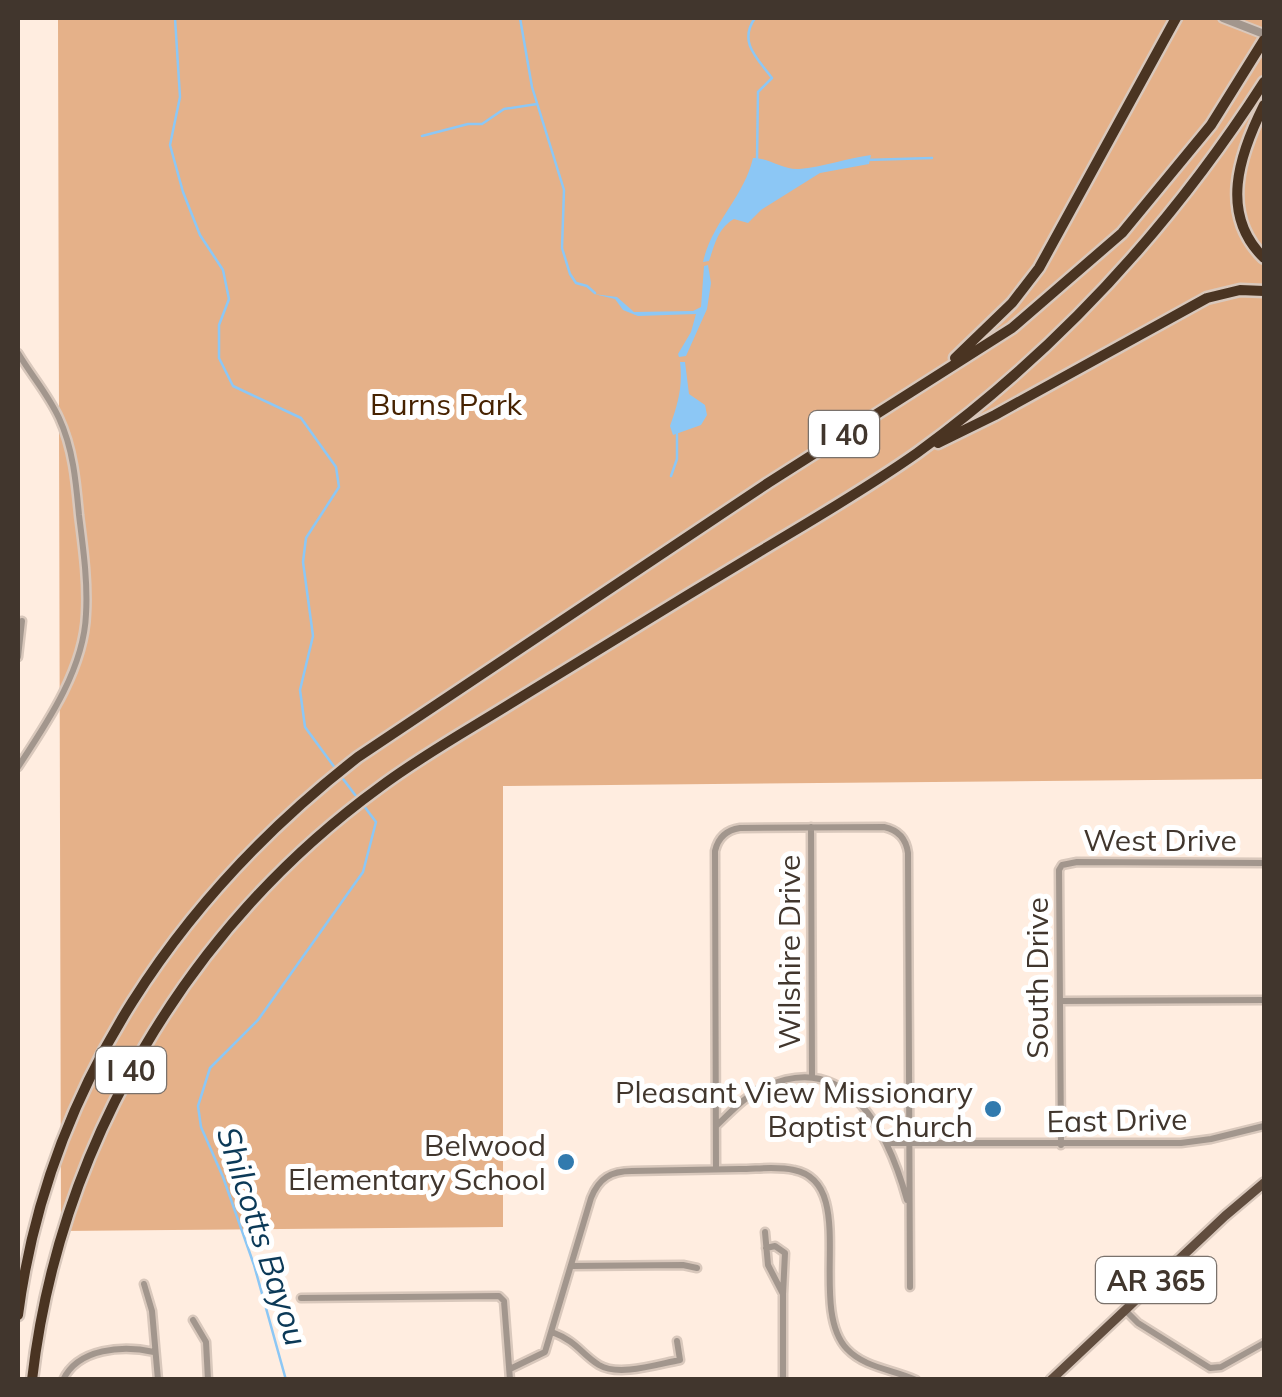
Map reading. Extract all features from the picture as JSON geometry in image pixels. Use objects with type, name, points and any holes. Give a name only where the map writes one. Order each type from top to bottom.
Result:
[{"type":"highway","points":[[941,372],[1012,304],[1040,268],[1174,19]]},
{"type":"highway","name":"I 40","points":[[18,1314],[36,1226],[68,1127],[120,1022],[157,963],[244,855],[358,757],[768,483],[1012,328],[1122,232],[1211,125],[1264,37]]},
{"type":"highway","name":"I 40","points":[[32,1380],[45,1304],[66,1223],[92,1151],[137,1059],[226,931],[282,870],[380,786],[914,454],[1014,375],[1098,297],[1198,180],[1264,82]]},
{"type":"highway","points":[[1264,105],[1240,169],[1236,198],[1243,230],[1264,258]]},
{"type":"highway","points":[[914,454],[995,416],[1208,298],[1240,290],[1264,291]]},
{"type":"main road","name":"AR 365","points":[[1052,1380],[1264,1183]]},
{"type":"street","points":[[1223,18],[1264,37]]},
{"type":"street","points":[[18,353],[51,402],[69,446],[78,496],[86,613],[78,652],[63,688],[45,726],[18,767]]},
{"type":"street","points":[[18,657],[22,620]]},
{"type":"street","points":[[716,1170],[718,840],[728,831],[740,828],[884,826],[897,832],[904,838],[908,853],[910,1288]]},
{"type":"street","name":"Wilshire Drive","points":[[811,827],[812,1077]]},
{"type":"street","name":"West Drive","points":[[1059,870],[1062,865],[1078,862],[1264,863]]},
{"type":"street","name":"South Drive","points":[[1059,870],[1061,1145]]},
{"type":"street","points":[[1060,1002],[1264,1000]]},
{"type":"street","points":[[715,1127],[766,1087],[784,1080],[812,1077],[836,1084],[855,1097],[889,1143],[909,1209]]},
{"type":"street","name":"East Drive","points":[[889,1143],[1198,1142],[1264,1126]]},
{"type":"street","points":[[510,1369],[544,1354],[595,1188],[611,1173],[792,1169],[816,1182],[825,1196],[829,1306],[836,1334],[864,1362],[916,1380]]},
{"type":"street","points":[[765,1232],[772,1274],[783,1294]]},
{"type":"street","points":[[766,1248],[775,1246],[784,1253],[783,1380]]},
{"type":"street","points":[[571,1266],[698,1268]]},
{"type":"street","points":[[144,1284],[152,1311],[158,1380]]},
{"type":"street","points":[[301,1298],[500,1296],[504,1301],[510,1380]]},
{"type":"street","points":[[1125,1310],[1210,1368],[1221,1367],[1264,1343]]},
{"type":"street","points":[[193,1320],[206,1342],[208,1380]]},
{"type":"street","points":[[552,1332],[576,1344],[598,1365],[613,1369],[680,1360],[677,1341]]},
{"type":"street","points":[[63,1380],[69,1368],[82,1358],[100,1352],[154,1352]]},
{"type":"green space","name":"Burns Park","points":[[58,18],[1264,18],[1264,779],[503,786],[503,1227],[61,1231]]},
{"type":"water","points":[[871,155],[869,164],[820,173],[761,210],[748,223],[734,219],[721,232],[709,261],[703,262],[713,234],[743,185],[753,158],[799,169]]},
{"type":"water","points":[[708,265],[711,283],[707,309],[686,356],[678,354],[696,314],[638,316],[623,310],[615,299],[594,294],[617,297],[634,312],[693,311],[701,307],[704,266]]},
{"type":"water","points":[[680,362],[685,362],[689,394],[705,405],[707,415],[701,425],[673,435],[670,426],[679,395]]},
{"type":"waterway","points":[[175,18],[180,97],[170,145],[200,235],[223,270],[229,299],[219,325],[219,358],[233,386],[301,418],[336,467],[339,487],[306,538],[303,562],[313,636],[300,690],[305,727],[335,768]]},
{"type":"waterway","points":[[520,18],[532,87],[564,190],[562,248],[576,283],[595,293]]},
{"type":"waterway","points":[[755,18],[749,42],[772,78],[758,92],[757,160]]},
{"type":"waterway","points":[[422,136],[482,124],[504,109],[537,104]]},
{"type":"waterway","points":[[866,160],[932,158]]},
{"type":"waterway","points":[[671,476],[677,459],[677,434]]},
{"type":"waterway","points":[[340,775],[359,800]]},
{"type":"waterway","name":"Shilcotts Bayou","points":[[286,1380],[254,1265],[201,1127],[198,1106],[210,1068],[258,1020],[363,872],[376,822],[364,806]]},
{"type":"place","name":"Pleasant View Missionary Baptist Church","points":[[993,1109]]},
{"type":"place","name":"Belwood Elementary School","points":[[566,1162]]}]
